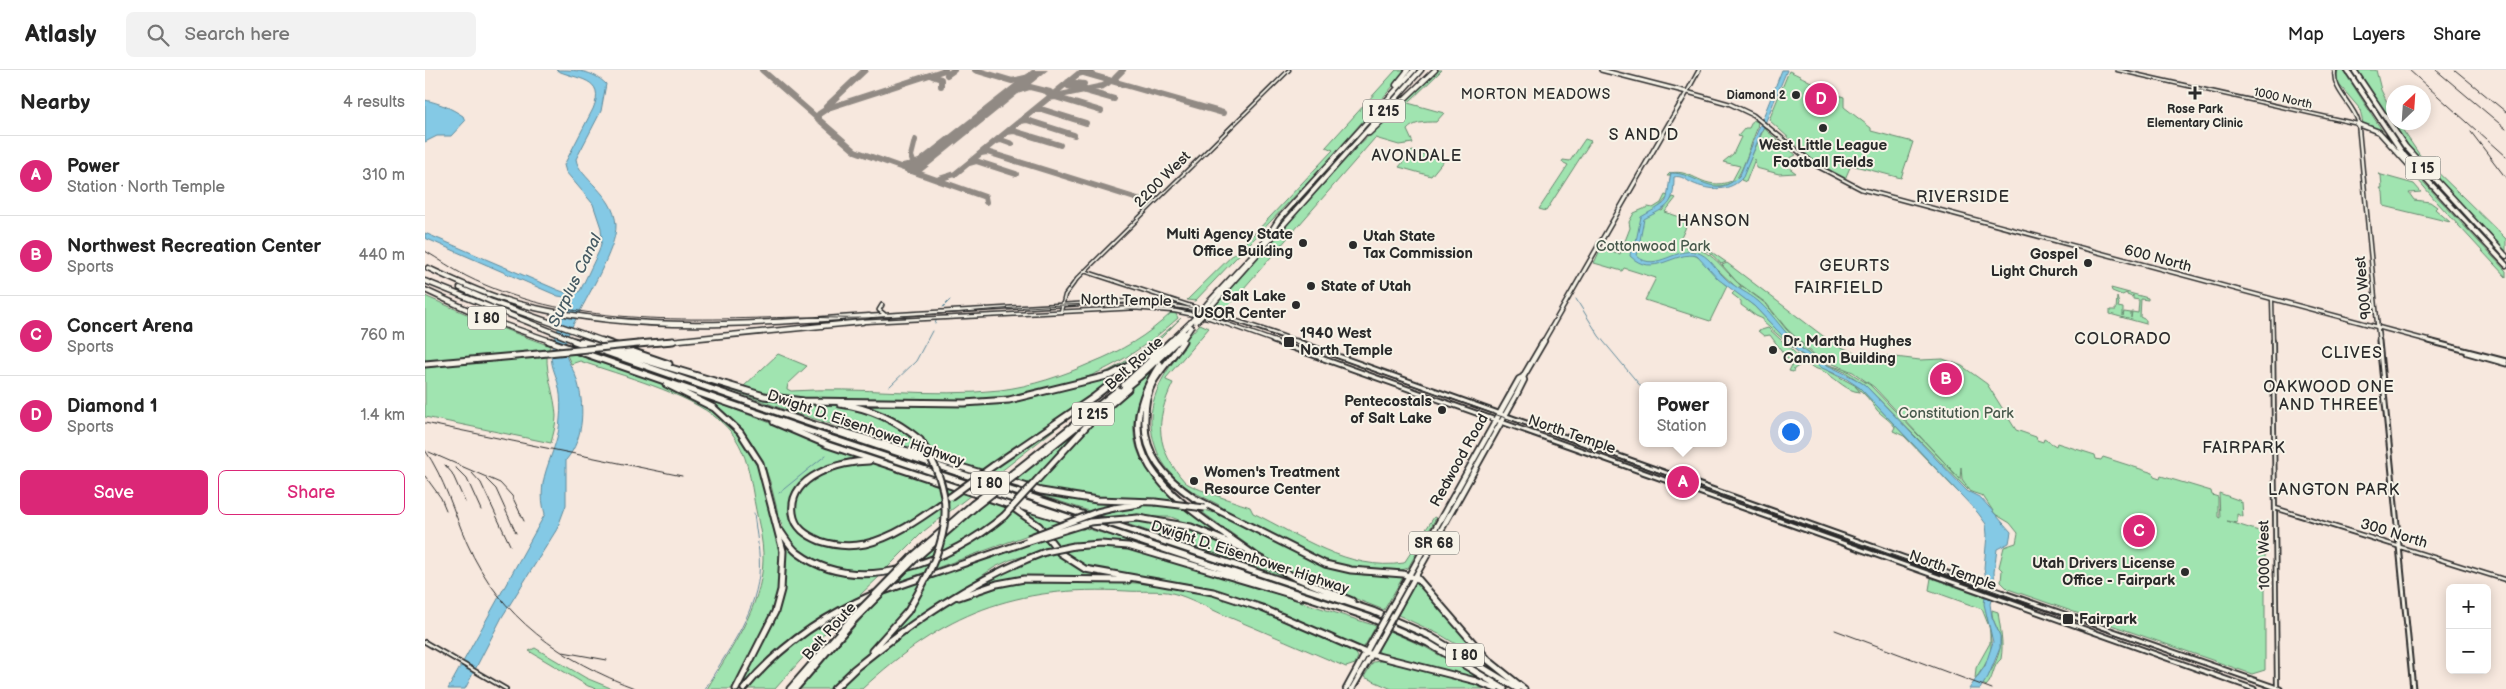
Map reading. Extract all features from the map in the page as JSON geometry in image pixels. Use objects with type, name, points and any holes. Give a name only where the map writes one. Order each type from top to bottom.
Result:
[{"type":"highway","points":[[1344,148],[1408,70]]},
{"type":"highway","name":"Belt Route","points":[[1014,474],[1152,364],[1193,324],[1263,244],[1279,220],[1414,70]]},
{"type":"highway","name":"Belt Route","points":[[1210,304],[1421,70]]},
{"type":"highway","points":[[1348,153],[1435,70]]},
{"type":"highway","name":"I 15","points":[[2347,70],[2393,141],[2454,211],[2505,264]]},
{"type":"highway","name":"I 15","points":[[2354,70],[2405,146],[2506,256]]},
{"type":"highway","points":[[2359,124],[2379,132],[2410,167],[2454,211]]},
{"type":"highway","points":[[426,267],[492,297],[528,308],[562,314],[697,324],[755,324],[869,316]]},
{"type":"highway","points":[[426,267],[466,291],[705,377]]},
{"type":"highway","name":"Dwight D. Eisenhower Highway","points":[[425,280],[439,288],[553,333],[803,420],[1341,600],[1409,626],[1452,647],[1519,689]]},
{"type":"highway","name":"Dwight D. Eisenhower Highway","points":[[425,291],[490,320],[638,372],[1368,617],[1428,643],[1504,689]]},
{"type":"highway","points":[[425,364],[862,322]]},
{"type":"highway","points":[[1193,324],[1156,376],[1147,398],[1144,426],[1148,448],[1154,462],[1174,485],[1195,499],[1307,556],[1334,567],[1364,572],[1412,576],[1423,583],[1488,660],[1524,689]]},
{"type":"highway","name":"Belt Route","points":[[790,689],[853,619],[913,558],[974,506],[1125,385],[1193,324]]},
{"type":"highway","points":[[571,339],[589,342],[764,396],[844,404],[881,414],[898,423],[920,440],[931,454],[942,479],[946,497],[943,538],[935,561],[925,584],[908,611],[890,633],[834,689]]},
{"type":"highway","points":[[1183,340],[1151,377],[1141,402],[1139,435],[1144,456],[1154,475],[1165,488],[1257,557]]},
{"type":"highway","points":[[802,401],[964,403],[1009,400],[1054,391],[1087,379],[1095,380],[1143,359],[1170,344]]},
{"type":"highway","points":[[889,466],[853,460],[823,470],[811,479],[797,495],[792,512],[794,522],[801,530],[821,542],[846,545],[864,543],[885,537],[905,528],[1094,397],[1143,359]]},
{"type":"highway","points":[[776,522],[790,546],[803,557],[831,569],[863,573],[895,570],[938,558],[969,542],[1004,516],[1092,420],[1137,382],[1152,364]]},
{"type":"highway","points":[[638,372],[697,398],[714,408],[735,426],[760,463],[784,560],[781,590],[775,612],[736,689]]},
{"type":"highway","points":[[743,408],[828,445],[1009,505],[1039,526],[1060,553],[1085,569],[1113,576],[1191,587],[1233,598],[1369,654],[1476,681],[1496,689]]},
{"type":"highway","points":[[803,420],[1041,490],[1097,500],[1154,502],[1205,508],[1233,518]]},
{"type":"highway","points":[[973,493],[1166,549]]},
{"type":"highway","points":[[744,689],[787,645],[831,614],[889,589],[1114,508],[1154,502]]},
{"type":"highway","points":[[1029,539],[1090,522],[1139,518],[1177,522],[1203,530],[1294,577],[1409,626]]},
{"type":"highway","points":[[853,670],[895,637],[986,576],[1013,563],[1045,552],[1074,546],[1101,544],[1128,546],[1368,617]]},
{"type":"highway","points":[[948,601],[997,584],[1024,579],[1152,581]]},
{"type":"highway","name":"Belt Route","points":[[795,689],[853,619]]},
{"type":"main road","points":[[1601,70],[1687,92]]},
{"type":"main road","name":"Redwood Road","points":[[1346,689],[1364,663],[1393,604],[1412,576],[1505,415],[1524,380],[1523,377],[1605,230],[1699,70]]},
{"type":"main road","name":"900 West","points":[[2335,70],[2333,76],[2336,84],[2355,108],[2359,124],[2413,689]]},
{"type":"main road","name":"600 North","points":[[1687,92],[1730,104],[1759,118],[1815,165],[1861,189],[2506,363]]},
{"type":"main road","name":"North Temple","points":[[869,316],[1141,302],[1197,308],[1272,332],[2278,689]]},
{"type":"main road","points":[[882,305],[879,311],[887,315]]},
{"type":"main road","name":"North Temple","points":[[862,322],[1141,308],[1197,315],[1496,419],[2255,689]]},
{"type":"main road","name":"Redwood Road","points":[[1378,637],[1399,606],[1412,576],[1496,419],[1519,379],[1523,377]]},
{"type":"main road","name":"Redwood Road","points":[[1353,689],[1364,663]]},
{"type":"street","name":"2200 West","points":[[1061,311],[1069,288],[1084,271],[1289,70]]},
{"type":"street","name":"1000 North","points":[[2117,70],[2359,124]]},
{"type":"street","name":"North Temple","points":[[1084,271],[1109,280],[1119,280],[1197,308]]},
{"type":"street","name":"1000 West","points":[[2273,300],[2278,689]]},
{"type":"street","name":"300 North","points":[[2275,508],[2506,580]]},
{"type":"street","points":[[425,642],[506,689]]},
{"type":"green space","points":[[1396,70],[1407,70],[1328,161],[1195,301],[1187,300],[1255,233],[1333,150],[1326,147]]},
{"type":"green space","points":[[1437,70],[1442,70],[1408,103],[1444,113],[1436,122],[1420,123],[1410,127],[1407,130],[1413,143],[1399,145],[1375,138],[1223,312],[1215,307],[1356,148]]},
{"type":"green space","points":[[2338,70],[2343,70],[2385,135],[2378,129],[2363,124],[2360,109],[2336,81]]},
{"type":"green space","points":[[2358,70],[2376,70],[2381,90],[2386,100],[2386,112]]},
{"type":"green space","points":[[1789,71],[1844,97],[1844,107],[1871,128],[1871,131],[1913,142],[1901,178],[1851,165],[1845,179],[1812,159],[1769,120]]},
{"type":"green space","points":[[1753,120],[1758,122],[1757,129],[1740,172],[1732,182],[1712,186],[1677,174],[1671,173],[1670,176],[1667,176],[1670,173],[1678,172],[1713,184],[1732,181],[1740,166],[1723,162],[1733,154],[1741,137],[1738,136],[1745,128],[1749,128]]},
{"type":"green space","points":[[1765,126],[1767,131],[1796,155],[1786,160],[1784,164],[1796,173],[1779,174],[1756,168],[1755,159],[1746,182],[1741,180]]},
{"type":"green space","points":[[2398,130],[2403,130],[2419,154],[2506,239],[2506,251],[2410,148]]},
{"type":"green space","points":[[2378,133],[2506,271],[2506,277],[2436,201]]},
{"type":"green space","points":[[1585,139],[1591,141],[1546,211],[1539,209],[1568,165],[1562,162],[1563,160],[1570,161]]},
{"type":"green space","points":[[1412,151],[1444,160],[1431,176],[1399,167]]},
{"type":"green space","points":[[2378,174],[2414,184],[2421,192],[2409,193],[2414,200],[2430,202],[2450,222],[2384,206],[2383,192],[2380,188],[2382,188],[2381,175]]},
{"type":"green space","name":"Cottonwood Park","points":[[1665,195],[1669,196],[1657,209],[1662,211],[1673,197],[1676,198],[1665,212],[1689,220],[1681,238],[1700,244],[1726,262],[1721,264],[1710,253],[1701,248],[1686,247],[1703,251],[1741,286],[1737,288],[1702,255],[1691,254],[1701,259],[1727,286],[1710,321],[1645,300],[1656,278],[1624,268],[1622,271],[1594,263],[1601,248],[1620,254],[1630,228],[1629,222],[1634,213],[1648,207],[1653,208],[1661,203]]},
{"type":"green space","name":"Constitution Park","points":[[1727,263],[1831,342],[1867,359],[1866,361],[1887,356],[1920,360],[1943,359],[1962,366],[1987,384],[2016,430],[2036,437],[2037,440],[2043,442],[2044,439],[2056,446],[2057,443],[2095,455],[2096,459],[2101,460],[2103,457],[2153,473],[2154,477],[2160,479],[2161,476],[2211,491],[2212,495],[2218,497],[2218,517],[2220,518],[2219,493],[2241,501],[2239,503],[2242,502],[2243,517],[2237,514],[2237,523],[2227,521],[2265,533],[2265,670],[2252,674],[2008,589],[2001,582],[2002,570],[1999,567],[2004,547],[2016,543],[2018,533],[2010,523],[1995,514],[1983,496],[1971,492],[1962,479],[1961,467],[1960,479],[1874,387],[1853,372],[1818,358],[1786,328],[1766,303],[1737,282],[1722,265]]},
{"type":"green space","points":[[1742,286],[1766,304],[1786,329],[1816,358],[1829,365],[1813,358],[1791,338],[1759,302],[1739,290]]},
{"type":"green space","points":[[2111,288],[2148,298],[2148,300],[2141,299],[2140,317],[2146,320],[2146,324],[2110,314],[2110,310],[2116,310],[2117,297],[2118,307],[2123,308],[2123,316],[2124,312],[2131,313],[2131,318],[2132,312],[2138,313],[2139,300],[2133,299],[2133,295],[2132,297],[2127,295],[2127,293],[2122,295],[2112,291]]},
{"type":"green space","points":[[1735,291],[1754,306],[1810,361],[1860,388],[1960,494],[1904,436],[1893,431],[1895,427],[1891,422],[1879,412],[1861,391],[1855,386],[1860,392],[1850,390],[1826,373],[1807,364],[1805,362],[1806,359],[1763,322],[1763,319],[1741,305],[1741,301],[1732,294]]},
{"type":"green space","points":[[425,296],[485,322],[550,346],[548,351],[425,362]]},
{"type":"green space","points":[[1171,313],[1176,314],[1178,318],[1143,346],[1108,367],[1074,382],[1040,392],[967,400],[883,400],[795,397],[743,387],[778,354],[807,366],[788,384],[787,389],[791,391],[843,390],[948,393],[1012,388],[1058,376],[1113,353],[1143,336]]},
{"type":"green space","points":[[1181,318],[1135,364],[984,472],[936,457],[920,436],[902,423],[877,410],[850,403],[985,403],[1026,398],[1066,388],[1104,373],[1143,350]]},
{"type":"green space","points":[[1200,324],[1209,328],[1166,378],[1166,380],[1173,383],[1163,410],[1161,423],[1163,446],[1175,470],[1185,482],[1250,507],[1253,513],[1325,550],[1364,562],[1404,563],[1434,517],[1436,518],[1408,568],[1389,571],[1357,568],[1321,558],[1235,517],[1219,505],[1189,489],[1169,471],[1158,453],[1152,434],[1152,408],[1160,383],[1184,348],[1180,346]]},
{"type":"green space","points":[[1768,328],[1805,362],[1794,369],[1793,372],[1789,371],[1792,365],[1770,335],[1764,336],[1758,331]]},
{"type":"green space","points":[[566,353],[643,377],[680,391],[717,413],[728,422],[750,450],[765,487],[774,520],[781,548],[782,569],[773,612],[735,689],[707,689],[751,612],[761,578],[763,553],[761,536],[749,472],[739,444],[719,420],[690,401],[580,361],[571,364]]},
{"type":"green space","points":[[547,355],[556,416],[551,443],[425,417],[425,365]]},
{"type":"green space","points":[[1829,365],[1846,370],[1870,385],[1968,487],[1968,490],[1865,385],[1845,372]]},
{"type":"green space","points":[[1153,369],[1139,399],[1135,415],[1134,430],[1136,444],[1140,457],[1147,469],[1166,491],[1178,501],[1103,498],[1033,487],[1092,422]]},
{"type":"green space","points":[[682,373],[744,392],[821,401],[867,412],[889,422],[910,436],[930,455],[792,412]]},
{"type":"green space","points":[[717,403],[864,458],[836,462],[822,470],[815,475],[792,501],[789,515],[793,526],[802,534],[814,540],[842,545],[869,543],[890,536],[912,525],[961,492],[971,495],[924,531],[885,570],[854,570],[824,565],[799,551],[789,539],[782,525],[762,460],[745,434],[715,404]]},
{"type":"green space","points":[[1083,407],[995,476],[988,473]]},
{"type":"green space","points":[[1091,418],[1030,486],[1010,481],[1089,419]]},
{"type":"green space","points":[[870,462],[957,490],[910,523],[889,534],[868,541],[844,543],[821,540],[810,535],[802,528],[796,519],[795,502],[804,487],[815,476],[833,467]]},
{"type":"green space","points":[[1010,485],[1053,495],[1117,505],[1092,512]]},
{"type":"green space","points":[[986,500],[1010,508],[966,543],[912,565]]},
{"type":"green space","points":[[1149,504],[1181,505],[1228,539],[1171,517],[1107,517],[1097,514]]},
{"type":"green space","points":[[1195,507],[1221,515],[1329,568],[1364,575],[1403,577],[1384,610],[1303,578],[1273,563]]},
{"type":"green space","points":[[1021,509],[1135,543],[1093,542],[1057,546],[1037,523]]},
{"type":"green space","points":[[1012,510],[1039,531],[892,584],[907,570],[939,559],[982,536],[984,537]]},
{"type":"green space","points":[[1127,519],[1174,523],[1219,538],[1298,581],[1115,520]]},
{"type":"green space","points":[[1043,537],[1052,548],[1010,560],[995,567],[887,639],[908,617],[931,575]]},
{"type":"green space","points":[[787,545],[797,554],[819,566],[843,571],[882,574],[858,597],[821,617],[793,636],[761,666],[742,689],[739,689],[765,638],[780,603],[784,585],[785,547]]},
{"type":"green space","points":[[1112,545],[1151,553],[1376,626],[1364,647],[1360,648],[1247,600],[1191,584],[1100,571],[1074,560],[1060,549]]},
{"type":"green space","points":[[1053,551],[1073,565],[1100,577],[1033,577],[1000,581],[967,591],[987,577]]},
{"type":"green space","points":[[928,575],[908,607],[884,636],[830,689],[799,689],[886,591]]},
{"type":"green space","points":[[1931,578],[1985,597],[1989,627],[1982,609],[1929,590]]},
{"type":"green space","points":[[1013,581],[1125,582],[1192,590],[1234,601],[1275,616],[1355,652],[1358,657],[1355,664],[1346,667],[1172,593],[1087,590],[1049,593],[1015,599],[983,609],[952,623],[922,641],[892,663],[862,689],[838,689],[882,649],[933,611],[968,594]]},
{"type":"green space","points":[[1416,582],[1487,661],[1485,662],[1441,635],[1398,615]]},
{"type":"green space","points":[[850,605],[775,689],[747,689],[770,664],[795,642]]},
{"type":"green space","points":[[1992,610],[1998,612],[2002,653],[2001,659],[1986,686],[1983,684],[1996,662],[2000,649],[2000,637]]},
{"type":"green space","points":[[1389,631],[1425,647],[1479,678],[1478,680],[1382,654],[1378,651]]},
{"type":"green space","points":[[1990,632],[1991,649],[1989,656],[1975,679],[1976,668],[1990,643]]},
{"type":"green space","points":[[535,648],[586,678],[613,689],[597,689],[588,686],[529,651]]},
{"type":"green space","points":[[1381,661],[1463,679],[1491,689],[1392,689],[1364,677],[1373,662]]},
{"type":"water","points":[[556,70],[589,73],[606,84],[601,111],[576,159],[583,173],[609,204],[614,214],[615,235],[612,246],[566,342],[565,353],[576,377],[582,409],[577,441],[566,460],[566,505],[557,529],[502,617],[465,689],[448,689],[545,514],[542,488],[558,432],[561,412],[560,392],[551,360],[552,348],[571,298],[568,297],[580,291],[599,251],[602,240],[601,228],[593,204],[566,172],[564,165],[593,109],[596,91],[593,85],[587,81]]},
{"type":"water","points":[[1782,70],[1787,70],[1743,177],[1726,188],[1712,189],[1699,186],[1681,177],[1674,177],[1671,200],[1664,208],[1644,219],[1637,256],[1644,261],[1652,262],[1684,252],[1693,252],[1705,256],[1729,282],[1765,308],[1791,339],[1810,356],[1865,385],[1967,491],[1981,498],[2011,532],[2009,543],[1997,549],[1994,572],[1995,586],[1990,604],[1992,617],[2000,636],[2000,648],[1988,677],[1980,689],[1969,689],[1985,666],[1993,642],[1984,604],[1987,584],[1984,568],[1986,524],[1978,513],[1860,388],[1845,378],[1822,368],[1797,351],[1754,306],[1718,279],[1697,256],[1689,255],[1656,265],[1647,265],[1630,256],[1631,248],[1636,241],[1641,217],[1666,201],[1671,173],[1680,174],[1714,186],[1723,186],[1731,183],[1740,175]]},
{"type":"water","points":[[425,100],[440,104],[454,111],[463,116],[465,121],[451,136],[437,136],[425,142]]},
{"type":"water","points":[[425,233],[569,294],[564,297],[558,296],[425,238]]},
{"type":"waterway","points":[[1576,299],[1599,336],[1639,384]]},
{"type":"waterway","points":[[943,307],[950,300]]},
{"type":"waterway","points":[[890,386],[916,361],[932,331]]},
{"type":"waterway","points":[[779,493],[826,455]]},
{"type":"waterway","points":[[705,689],[738,634],[756,590],[759,575],[759,559],[754,513]]},
{"type":"taxiway","points":[[762,70],[819,120]]},
{"type":"taxiway","points":[[826,107],[865,70]]},
{"type":"taxiway","points":[[819,120],[819,114],[828,108],[945,70]]},
{"type":"taxiway","points":[[947,75],[954,70]]},
{"type":"taxiway","points":[[975,70],[1012,81],[1034,76]]},
{"type":"taxiway","points":[[1068,82],[1078,74],[1092,70]]},
{"type":"taxiway","points":[[1117,82],[1115,78],[1123,70]]},
{"type":"taxiway","points":[[1084,73],[1106,79]]},
{"type":"taxiway","points":[[932,76],[941,79],[941,86]]},
{"type":"taxiway","points":[[1083,90],[1103,86],[1108,83],[1106,79]]},
{"type":"taxiway","points":[[1106,79],[1223,113]]},
{"type":"taxiway","points":[[1049,97],[1068,82]]},
{"type":"taxiway","points":[[1068,82],[1068,86],[1083,90]]},
{"type":"taxiway","points":[[1068,82],[1084,84]]},
{"type":"taxiway","points":[[1014,92],[1030,87],[1050,92]]},
{"type":"taxiway","points":[[1051,97],[1083,90]]},
{"type":"taxiway","points":[[1083,90],[1114,99]]},
{"type":"taxiway","points":[[1047,92],[1050,94],[1049,97]]},
{"type":"taxiway","points":[[1020,121],[1049,97]]},
{"type":"taxiway","points":[[1049,97],[1055,97],[1101,111]]},
{"type":"taxiway","points":[[1034,110],[1041,109],[1086,123]]},
{"type":"taxiway","points":[[819,120],[855,151],[985,197],[986,202]]},
{"type":"taxiway","points":[[1020,121],[1027,120],[1074,135]]},
{"type":"taxiway","points":[[939,179],[955,174],[1020,121]]},
{"type":"taxiway","points":[[1007,132],[1014,131],[1060,145]]},
{"type":"taxiway","points":[[914,164],[911,156],[915,140]]},
{"type":"taxiway","points":[[996,141],[1001,140],[1012,144]]},
{"type":"taxiway","points":[[981,153],[987,152],[1138,199]]},
{"type":"taxiway","points":[[914,164],[936,153]]},
{"type":"taxiway","points":[[969,163],[976,161],[1016,174]]},
{"type":"taxiway","points":[[903,166],[914,164]]},
{"type":"taxiway","points":[[914,164],[915,168]]},
{"type":"runway","points":[[913,171],[1041,70]]},
{"type":"tram line","points":[[425,251],[466,276],[504,293],[586,312],[628,317],[671,319],[856,318],[1081,304],[1146,305],[1209,313],[2271,689]]},
{"type":"railway","points":[[2409,70],[2506,157]]},
{"type":"railway","points":[[2436,70],[2506,129]]},
{"type":"railway","points":[[2455,70],[2506,112]]},
{"type":"railway","points":[[2471,132],[2506,178]]},
{"type":"railway","points":[[425,423],[682,476]]},
{"type":"railway","points":[[425,450],[443,484],[467,543],[481,570],[497,594],[536,634],[559,650],[583,665],[637,689]]},
{"type":"railway","points":[[429,452],[500,483],[512,496],[524,521]]},
{"type":"railway","points":[[445,465],[452,473],[465,502]]},
{"type":"railway","points":[[456,468],[467,479],[481,510]]},
{"type":"railway","points":[[472,473],[481,483],[510,545]]},
{"type":"railway","points":[[425,476],[441,498],[446,510]]},
{"type":"railway","points":[[486,479],[496,489],[516,533]]},
{"type":"railway","points":[[1835,630],[1992,689]]},
{"type":"railway","points":[[563,652],[607,660]]},
{"type":"place","name":"Rose Park Elementary Clinic","points":[[2195,93]]},
{"type":"place","name":"Diamond 2","points":[[1796,95]]},
{"type":"place","name":"Diamond 1","points":[[1821,99]]},
{"type":"place","name":"West Little League Football Fields","points":[[1823,128]]},
{"type":"place","name":"Multi Agency State Office Building","points":[[1303,243]]},
{"type":"place","name":"Utah State Tax Commission","points":[[1353,245]]},
{"type":"place","name":"Gospel Light Church","points":[[2088,263]]},
{"type":"place","name":"State of Utah","points":[[1311,286]]},
{"type":"place","name":"Salt Lake USOR Center","points":[[1296,305]]},
{"type":"place","name":"1940 West North Temple","points":[[1289,342]]},
{"type":"place","name":"Dr. Martha Hughes Cannon Building","points":[[1773,350]]},
{"type":"place","name":"Northwest Recreation Center","points":[[1946,379]]},
{"type":"place","name":"Pentecostals of Salt Lake","points":[[1442,410]]},
{"type":"place","name":"Women's Treatment Resource Center","points":[[1194,481]]},
{"type":"place","name":"Power","points":[[1683,482]]},
{"type":"place","name":"Concert Arena","points":[[2139,531]]},
{"type":"place","name":"Utah Drivers License Office - Fairpark","points":[[2185,572]]},
{"type":"place","name":"Fairpark","points":[[2068,619]]},
{"type":"district","name":"MORTON MEADOWS","points":[[1536,94]]},
{"type":"district","name":"S AND D","points":[[1644,134]]},
{"type":"district","name":"AVONDALE","points":[[1417,155]]},
{"type":"district","name":"RIVERSIDE","points":[[1963,196]]},
{"type":"district","name":"HANSON","points":[[1714,220]]},
{"type":"district","name":"GEURTS","points":[[1855,265]]},
{"type":"district","name":"FAIRFIELD","points":[[1839,287]]},
{"type":"district","name":"COLORADO","points":[[2123,338]]},
{"type":"district","name":"CLIVES","points":[[2352,352]]},
{"type":"district","name":"OAKWOOD ONE AND THREE","points":[[2329,395]]},
{"type":"district","name":"FAIRPARK","points":[[2244,447]]},
{"type":"district","name":"LANGTON PARK","points":[[2334,489]]},
{"type":"water label","name":"Surplus Canal","points":[[574,280]]}]
